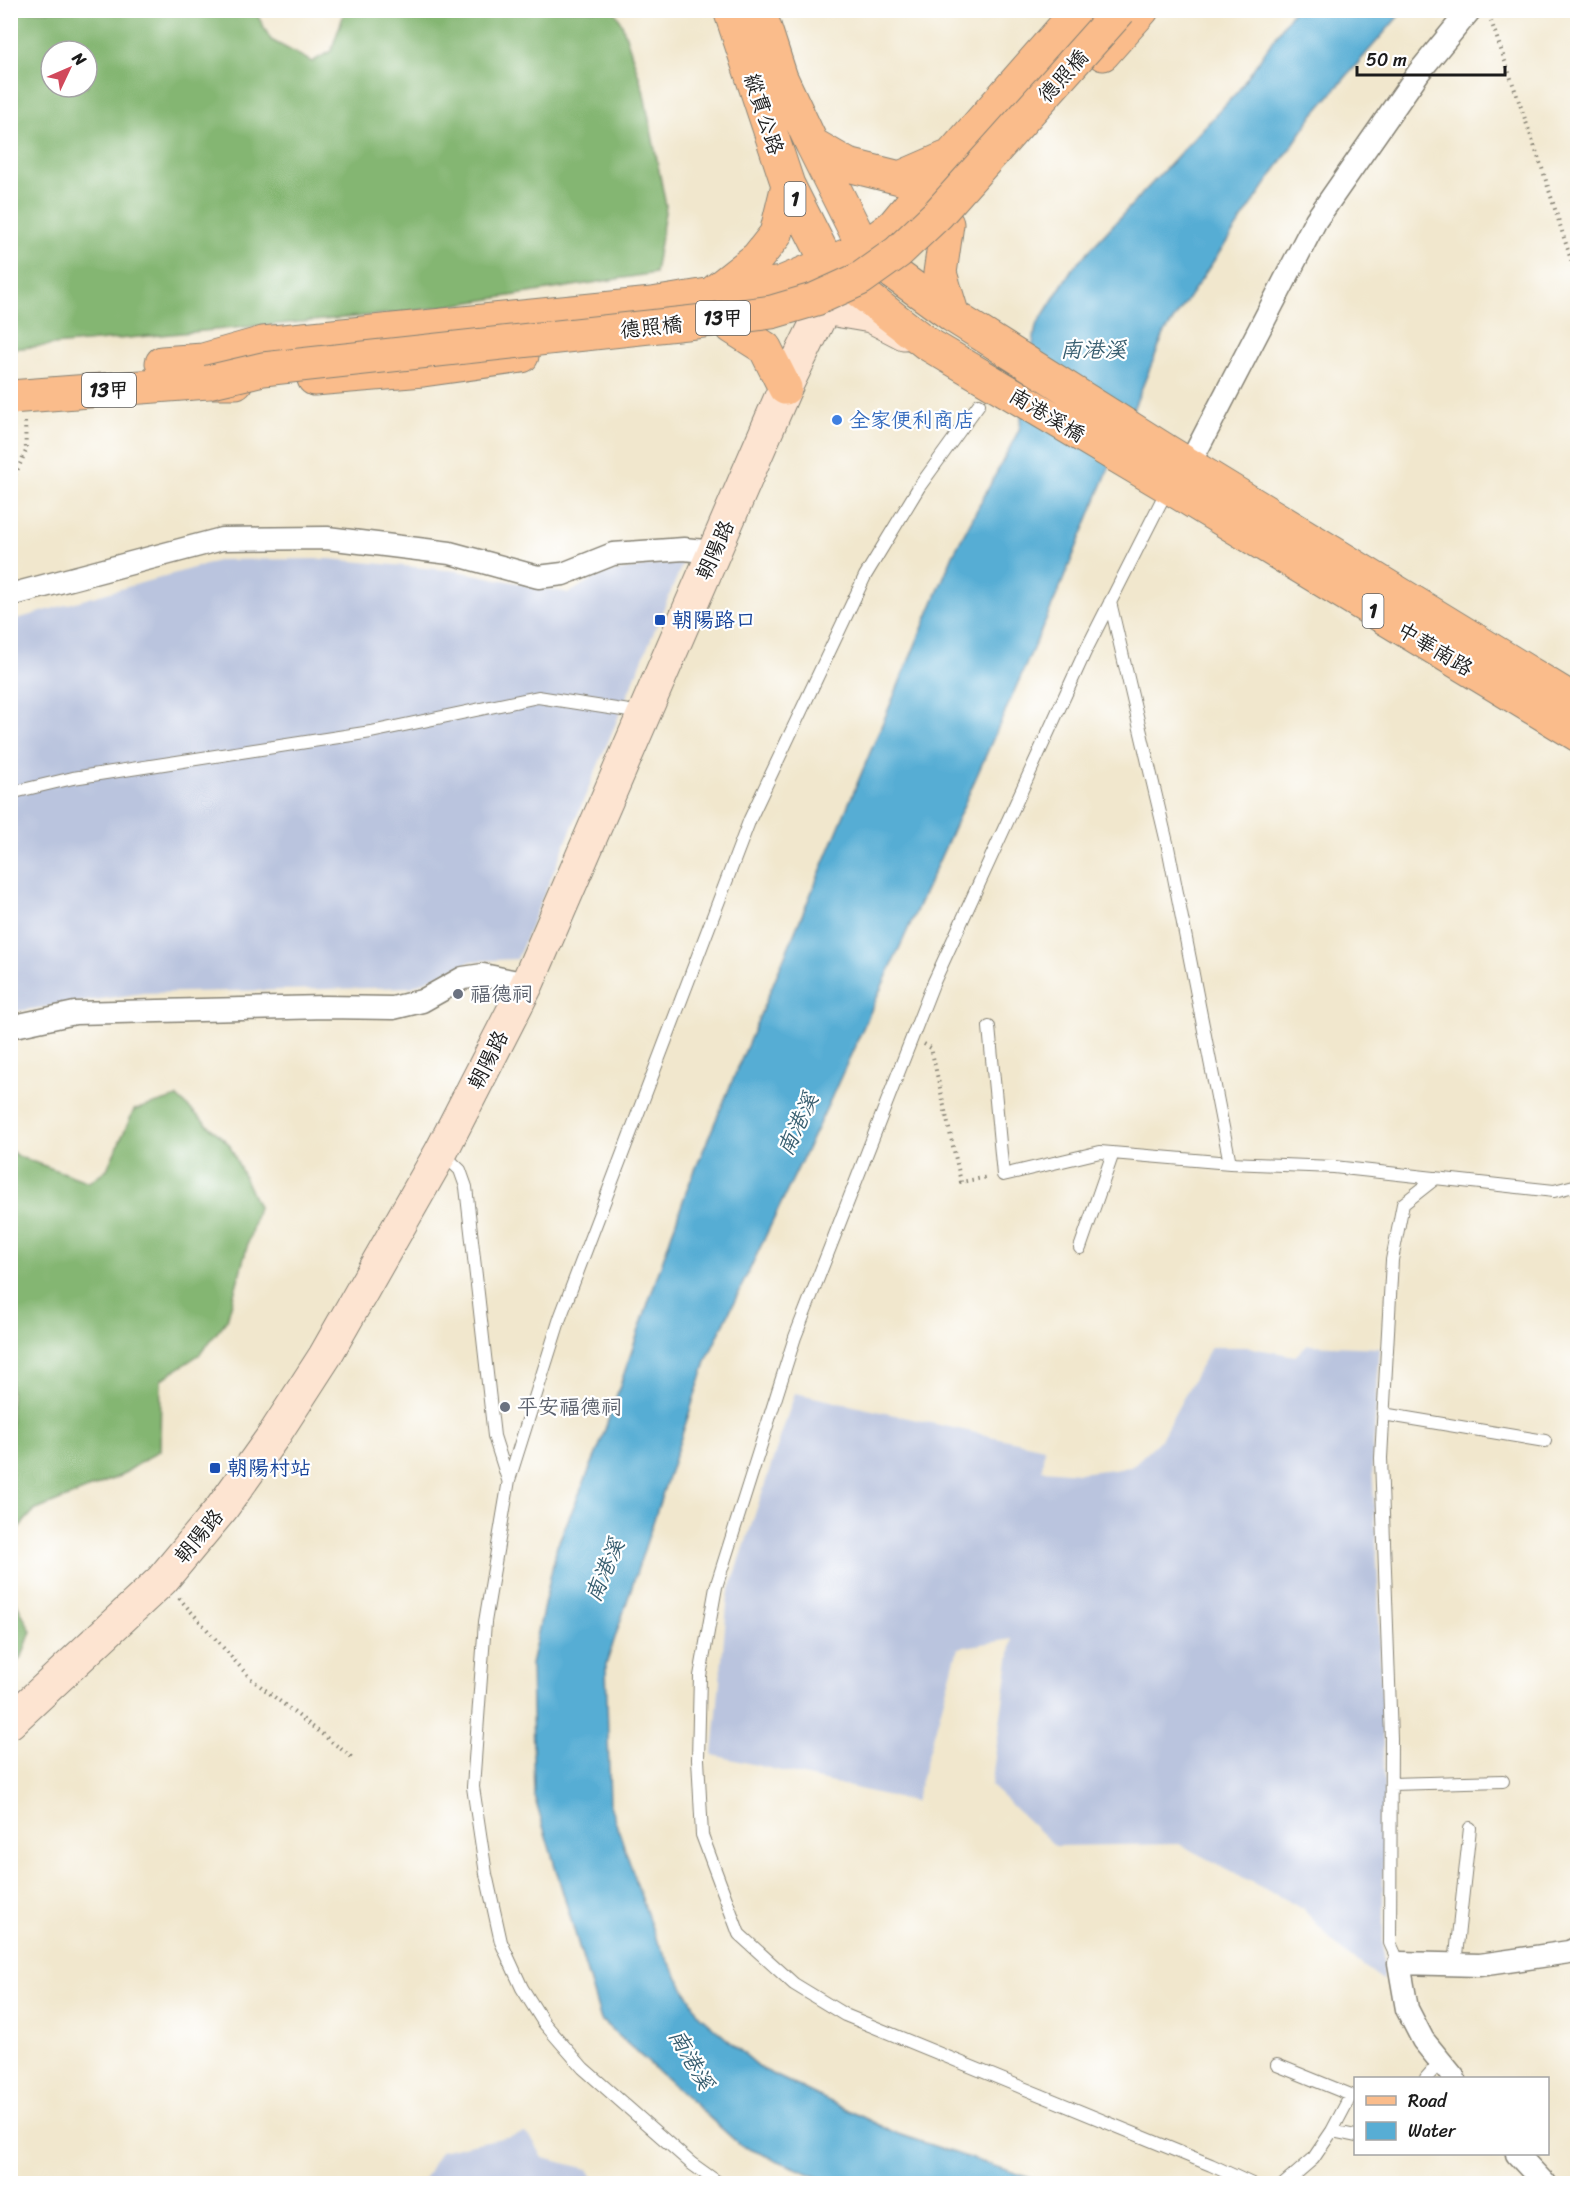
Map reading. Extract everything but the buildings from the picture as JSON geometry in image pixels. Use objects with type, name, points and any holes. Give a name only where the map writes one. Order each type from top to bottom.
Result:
[{"type":"main road","name":"縱貫公路","points":[[730,10],[788,185],[843,277],[926,343]]},
{"type":"main road","name":"縱貫公路","points":[[759,10],[782,78],[864,248],[895,274],[953,316]]},
{"type":"main road","points":[[205,371],[265,382],[423,370],[547,352],[648,334],[732,327],[824,308],[864,248],[893,226],[950,157],[1079,10]]},
{"type":"main road","name":"德照橋","points":[[205,371],[266,360],[621,319],[775,298],[815,286],[852,269],[905,228],[973,160],[1107,10]]},
{"type":"main road","name":"德照橋","points":[[205,371],[263,369],[695,322],[771,312],[816,299],[860,279],[898,252],[914,237],[985,163],[1120,10]]},
{"type":"main road","points":[[205,371],[263,343],[652,304],[781,283],[895,274],[947,224],[1142,10]]},
{"type":"main road","points":[[812,144],[848,165],[900,178],[950,157]]},
{"type":"main road","points":[[710,296],[757,258],[776,234],[788,185]]},
{"type":"main road","points":[[947,224],[940,273],[953,316]]},
{"type":"main road","name":"南港溪橋","points":[[953,316],[1170,470]]},
{"type":"main road","points":[[732,327],[765,348],[785,388]]},
{"type":"main road","name":"南港溪橋","points":[[926,343],[1170,470]]},
{"type":"main road","name":"13甲","points":[[15,389],[205,371]]},
{"type":"main road","name":"中華南路","points":[[1170,470],[1578,703]]},
{"type":"main road","name":"中華南路","points":[[1170,470],[1578,735]]},
{"type":"street","points":[[1170,470],[1316,220],[1419,72],[1470,10]]},
{"type":"street","points":[[824,308],[871,316],[926,343]]},
{"type":"street","name":"朝陽路","points":[[10,1722],[162,1580],[222,1508],[274,1436],[325,1356],[441,1152],[527,984],[785,388],[824,308]]},
{"type":"street","points":[[10,595],[222,538],[327,538],[372,543],[450,553],[538,577],[563,574],[613,554],[684,549],[714,552]]},
{"type":"street","points":[[10,1027],[75,1013],[326,1007],[393,1008],[422,1001],[463,978],[483,975],[527,984]]},
{"type":"street","points":[[1447,2070],[1423,2040],[1407,2009],[1400,1963],[1479,1965],[1569,1952],[1578,1948]]},
{"type":"street","points":[[1518,2155],[1545,2184]]},
{"type":"lane","points":[[720,2184],[692,2164],[583,2068],[544,2023],[522,1988],[501,1942],[486,1875],[473,1787],[485,1622],[509,1480],[560,1318],[750,819],[865,576],[919,487],[979,404]]},
{"type":"lane","points":[[1170,470],[933,984],[795,1337],[716,1587],[700,1676],[698,1759],[702,1835],[739,1934],[794,1984],[845,2014],[1252,2184]]},
{"type":"lane","points":[[1110,602],[1168,847],[1230,1163]]},
{"type":"lane","points":[[10,793],[73,778],[371,732],[538,697],[643,713]]},
{"type":"lane","points":[[989,1027],[1003,1174],[1100,1152],[1230,1163],[1334,1167],[1554,1191],[1578,1185]]},
{"type":"lane","points":[[441,1152],[460,1170],[466,1187],[494,1436],[509,1480]]},
{"type":"lane","points":[[1080,1248],[1113,1153]]},
{"type":"lane","points":[[1400,1963],[1390,1943],[1391,1738],[1381,1458],[1383,1414],[1392,1260],[1403,1204],[1436,1178]]},
{"type":"lane","points":[[1383,1414],[1545,1441]]},
{"type":"lane","points":[[1391,1784],[1503,1780]]},
{"type":"lane","points":[[1455,1964],[1470,1828]]},
{"type":"lane","points":[[1277,2065],[1351,2095],[1332,2131],[1313,2159],[1284,2184]]},
{"type":"lane","points":[[1431,2077],[1447,2070]]},
{"type":"lane","points":[[1332,2131],[1354,2136]]},
{"type":"path","points":[[1488,10],[1578,282]]},
{"type":"path","points":[[10,486],[26,451],[15,389]]},
{"type":"path","points":[[912,1037],[931,1048],[961,1182],[1003,1174]]},
{"type":"path","points":[[162,1580],[250,1678],[354,1759]]},
{"type":"shaded area","points":[[330,559],[457,571],[569,593],[604,573],[684,560],[517,959],[472,961],[411,987],[143,993],[11,1012],[10,621],[221,560]]},
{"type":"shaded area","points":[[1308,1345],[1380,1348],[1372,1462],[1386,1844],[1383,1849],[1383,1980],[1340,1949],[1303,1909],[1179,1844],[1055,1846],[991,1786],[1012,1639],[958,1648],[915,1802],[713,1755],[728,1596],[795,1393],[1044,1448],[1042,1470],[1079,1473],[1131,1467],[1161,1439],[1211,1347],[1247,1347],[1295,1356]]},
{"type":"shaded area","points":[[525,2133],[534,2142],[543,2158],[588,2169],[596,2183],[422,2183],[440,2151]]},
{"type":"green space","points":[[614,10],[622,24],[643,89],[666,206],[655,273],[408,312],[11,349],[11,11],[255,11],[271,40],[312,62],[331,51],[345,11]]},
{"type":"green space","points":[[177,1097],[229,1144],[258,1207],[227,1320],[200,1354],[161,1380],[160,1450],[120,1476],[34,1511],[11,1536],[11,1151],[20,1157],[89,1182],[107,1169],[134,1110]]},
{"type":"green space","points":[[11,1592],[31,1631],[23,1654],[11,1671]]},
{"type":"water","name":"南港溪","points":[[1293,11],[1403,11],[1313,115],[1164,334],[1059,590],[948,841],[829,1103],[707,1359],[606,1665],[610,1805],[655,1937],[700,2016],[762,2069],[898,2134],[1027,2177],[1059,2183],[832,2183],[740,2145],[601,2020],[534,1796],[531,1664],[557,1546],[599,1447],[687,1189],[953,555],[1019,430],[1036,326],[1072,269],[1238,91]]},
{"type":"place","name":"全家便利商店","points":[[837,420]]},
{"type":"place","name":"朝陽路口","points":[[660,620]]},
{"type":"place","name":"福德祠","points":[[458,994]]},
{"type":"place","name":"平安福德祠","points":[[505,1407]]},
{"type":"place","name":"朝陽村站","points":[[215,1468]]}]
